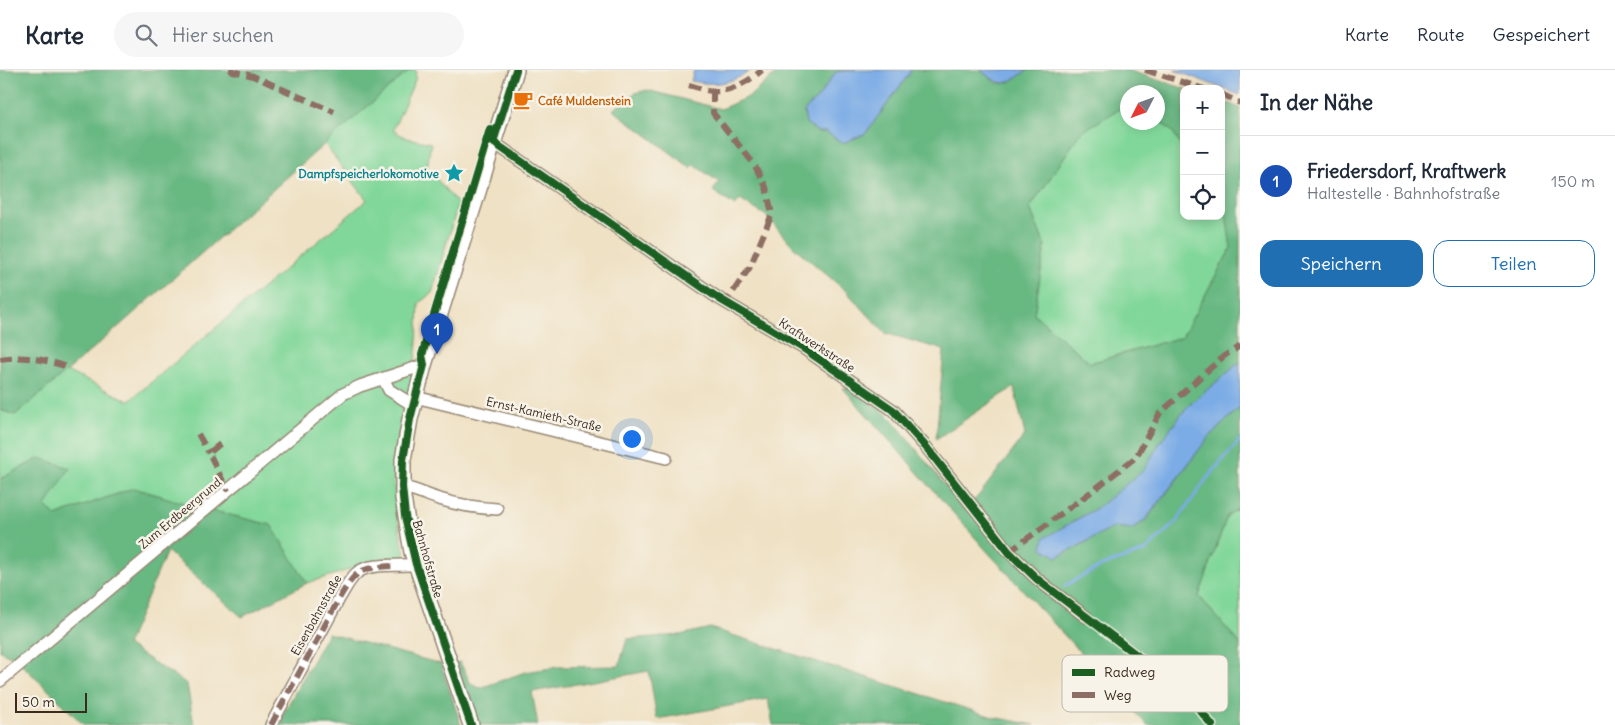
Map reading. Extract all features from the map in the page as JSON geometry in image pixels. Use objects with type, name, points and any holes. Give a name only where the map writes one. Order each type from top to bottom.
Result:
[{"type":"main road","name":"Bahnhofstraße","points":[[471,725],[416,564],[406,522],[402,487],[404,447],[424,365],[516,70]]},
{"type":"street","name":"Kraftwerkstraße","points":[[493,142],[718,298],[803,348],[893,410],[926,447],[1009,552],[1037,579],[1086,617]]},
{"type":"street","name":"Zum Erdbeergrund","points":[[0,681],[310,424],[343,394],[360,386],[384,380],[424,365]]},
{"type":"street","points":[[384,380],[390,390],[414,401]]},
{"type":"street","name":"Ernst-Kamieth-Straße","points":[[414,401],[666,458]]},
{"type":"street","points":[[402,487],[412,488],[453,503],[497,509]]},
{"type":"street","name":"Eisenbahnstraße","points":[[270,725],[340,597],[353,577],[367,568],[416,564]]},
{"type":"green space","points":[[0,70],[410,70],[115,330],[15,415],[0,410]]},
{"type":"green space","points":[[410,70],[416,70],[415,80],[393,130],[406,138],[431,143],[427,168],[458,204],[432,293],[419,303],[414,370],[396,448],[394,471],[395,496],[406,560],[358,567],[307,583],[271,525],[197,507],[134,488],[55,516],[46,507],[40,458],[0,479],[0,410],[15,415],[67,371],[129,401],[367,200],[324,143]]},
{"type":"green space","points":[[780,70],[856,70],[836,72],[817,99],[804,111],[806,123],[818,132],[826,132],[843,143],[865,134],[911,70],[980,70],[997,83],[1008,83],[1028,70],[1127,70],[1180,87],[1180,144],[1173,132],[1165,126],[1165,85],[1120,85],[1120,109],[1081,132],[1030,208],[1045,246],[1034,314],[1090,363],[1182,337],[1231,248],[1225,208],[1225,102],[1240,108],[1240,362],[1187,407],[1159,444],[1144,470],[1097,508],[1044,538],[1057,557],[1115,527],[1133,529],[1147,519],[1208,438],[1240,407],[1240,507],[1227,516],[1199,596],[1240,644],[1240,725],[1147,725],[1135,712],[1228,712],[1228,655],[1083,655],[986,550],[843,388],[851,387],[891,418],[965,510],[979,495],[1025,435],[1014,387],[936,439],[944,350],[885,333],[846,291],[794,247],[765,215],[740,200],[735,206],[713,191],[719,182],[694,165],[691,168],[613,110],[635,93],[647,90],[721,109],[750,96]]},
{"type":"green space","points":[[1120,109],[1120,130],[1165,130],[1165,126],[1173,132],[1180,144],[1180,220],[1225,220],[1225,203],[1231,248],[1182,337],[1090,363],[1034,314],[1045,246],[1030,208],[1081,132]]},
{"type":"green space","points":[[40,458],[70,468],[46,506],[55,516],[134,488],[197,507],[271,525],[307,583],[242,617],[167,551],[127,645],[187,684],[194,725],[84,725],[15,658],[0,651],[0,479]]},
{"type":"green space","points":[[1240,507],[1240,644],[1199,596],[1227,516]]},
{"type":"green space","points":[[710,628],[993,717],[1035,725],[773,725],[768,699],[657,719],[649,671],[532,692],[538,725],[476,725],[455,663],[460,662],[471,684],[480,688],[525,672],[558,667],[619,666],[627,639],[680,635]]},
{"type":"green space","points":[[328,633],[441,664],[461,725],[277,725]]},
{"type":"water","points":[[694,70],[751,70],[730,81],[707,83],[691,81]]},
{"type":"water","points":[[911,70],[865,134],[843,143],[826,132],[818,132],[806,123],[804,111],[817,99],[836,72]]},
{"type":"water","points":[[980,70],[1028,70],[1009,82],[1004,83],[994,80]]},
{"type":"water","points":[[1174,70],[1240,70],[1240,95],[1225,89],[1225,85],[1214,85]]},
{"type":"water","points":[[1240,362],[1240,407],[1208,438],[1146,519],[1133,529],[1115,527],[1057,557],[1042,548],[1044,538],[1097,508],[1144,470],[1159,444],[1187,407]]},
{"type":"waterway","points":[[1064,586],[1104,565],[1145,551],[1176,522],[1208,477],[1240,440]]},
{"type":"marked path","points":[[229,70],[253,76],[334,112]]},
{"type":"marked path","points":[[689,85],[712,91],[725,90],[745,82],[762,70]]},
{"type":"marked path","points":[[1145,70],[1192,85]]},
{"type":"marked path","points":[[713,91],[713,113],[754,164],[766,187],[772,214],[750,267],[726,302]]},
{"type":"marked path","points":[[1225,96],[1240,103]]},
{"type":"marked path","points":[[1009,552],[1136,457],[1160,413],[1224,356],[1240,346]]},
{"type":"marked path","points":[[0,359],[36,359],[70,368]]},
{"type":"marked path","points":[[198,434],[209,453]]},
{"type":"marked path","points":[[220,444],[209,453],[228,491]]},
{"type":"marked path","points":[[271,725],[340,597],[351,581],[356,575],[366,569],[393,566]]},
{"type":"cycle path","points":[[516,70],[493,142],[718,298],[803,348],[893,410],[926,447],[1009,552],[1037,579],[1136,655]]},
{"type":"cycle path","points":[[471,725],[416,564],[405,516],[402,487],[403,460],[410,419],[424,365],[422,355],[490,129]]},
{"type":"cycle path","points":[[1201,712],[1212,725]]},
{"type":"place","name":"Café Muldenstein","points":[[523,100]]},
{"type":"place","name":"Dampfspeicherlokomotive","points":[[454,173]]},
{"type":"place","name":"Friedersdorf, Kraftwerk","points":[[437,354]]}]
